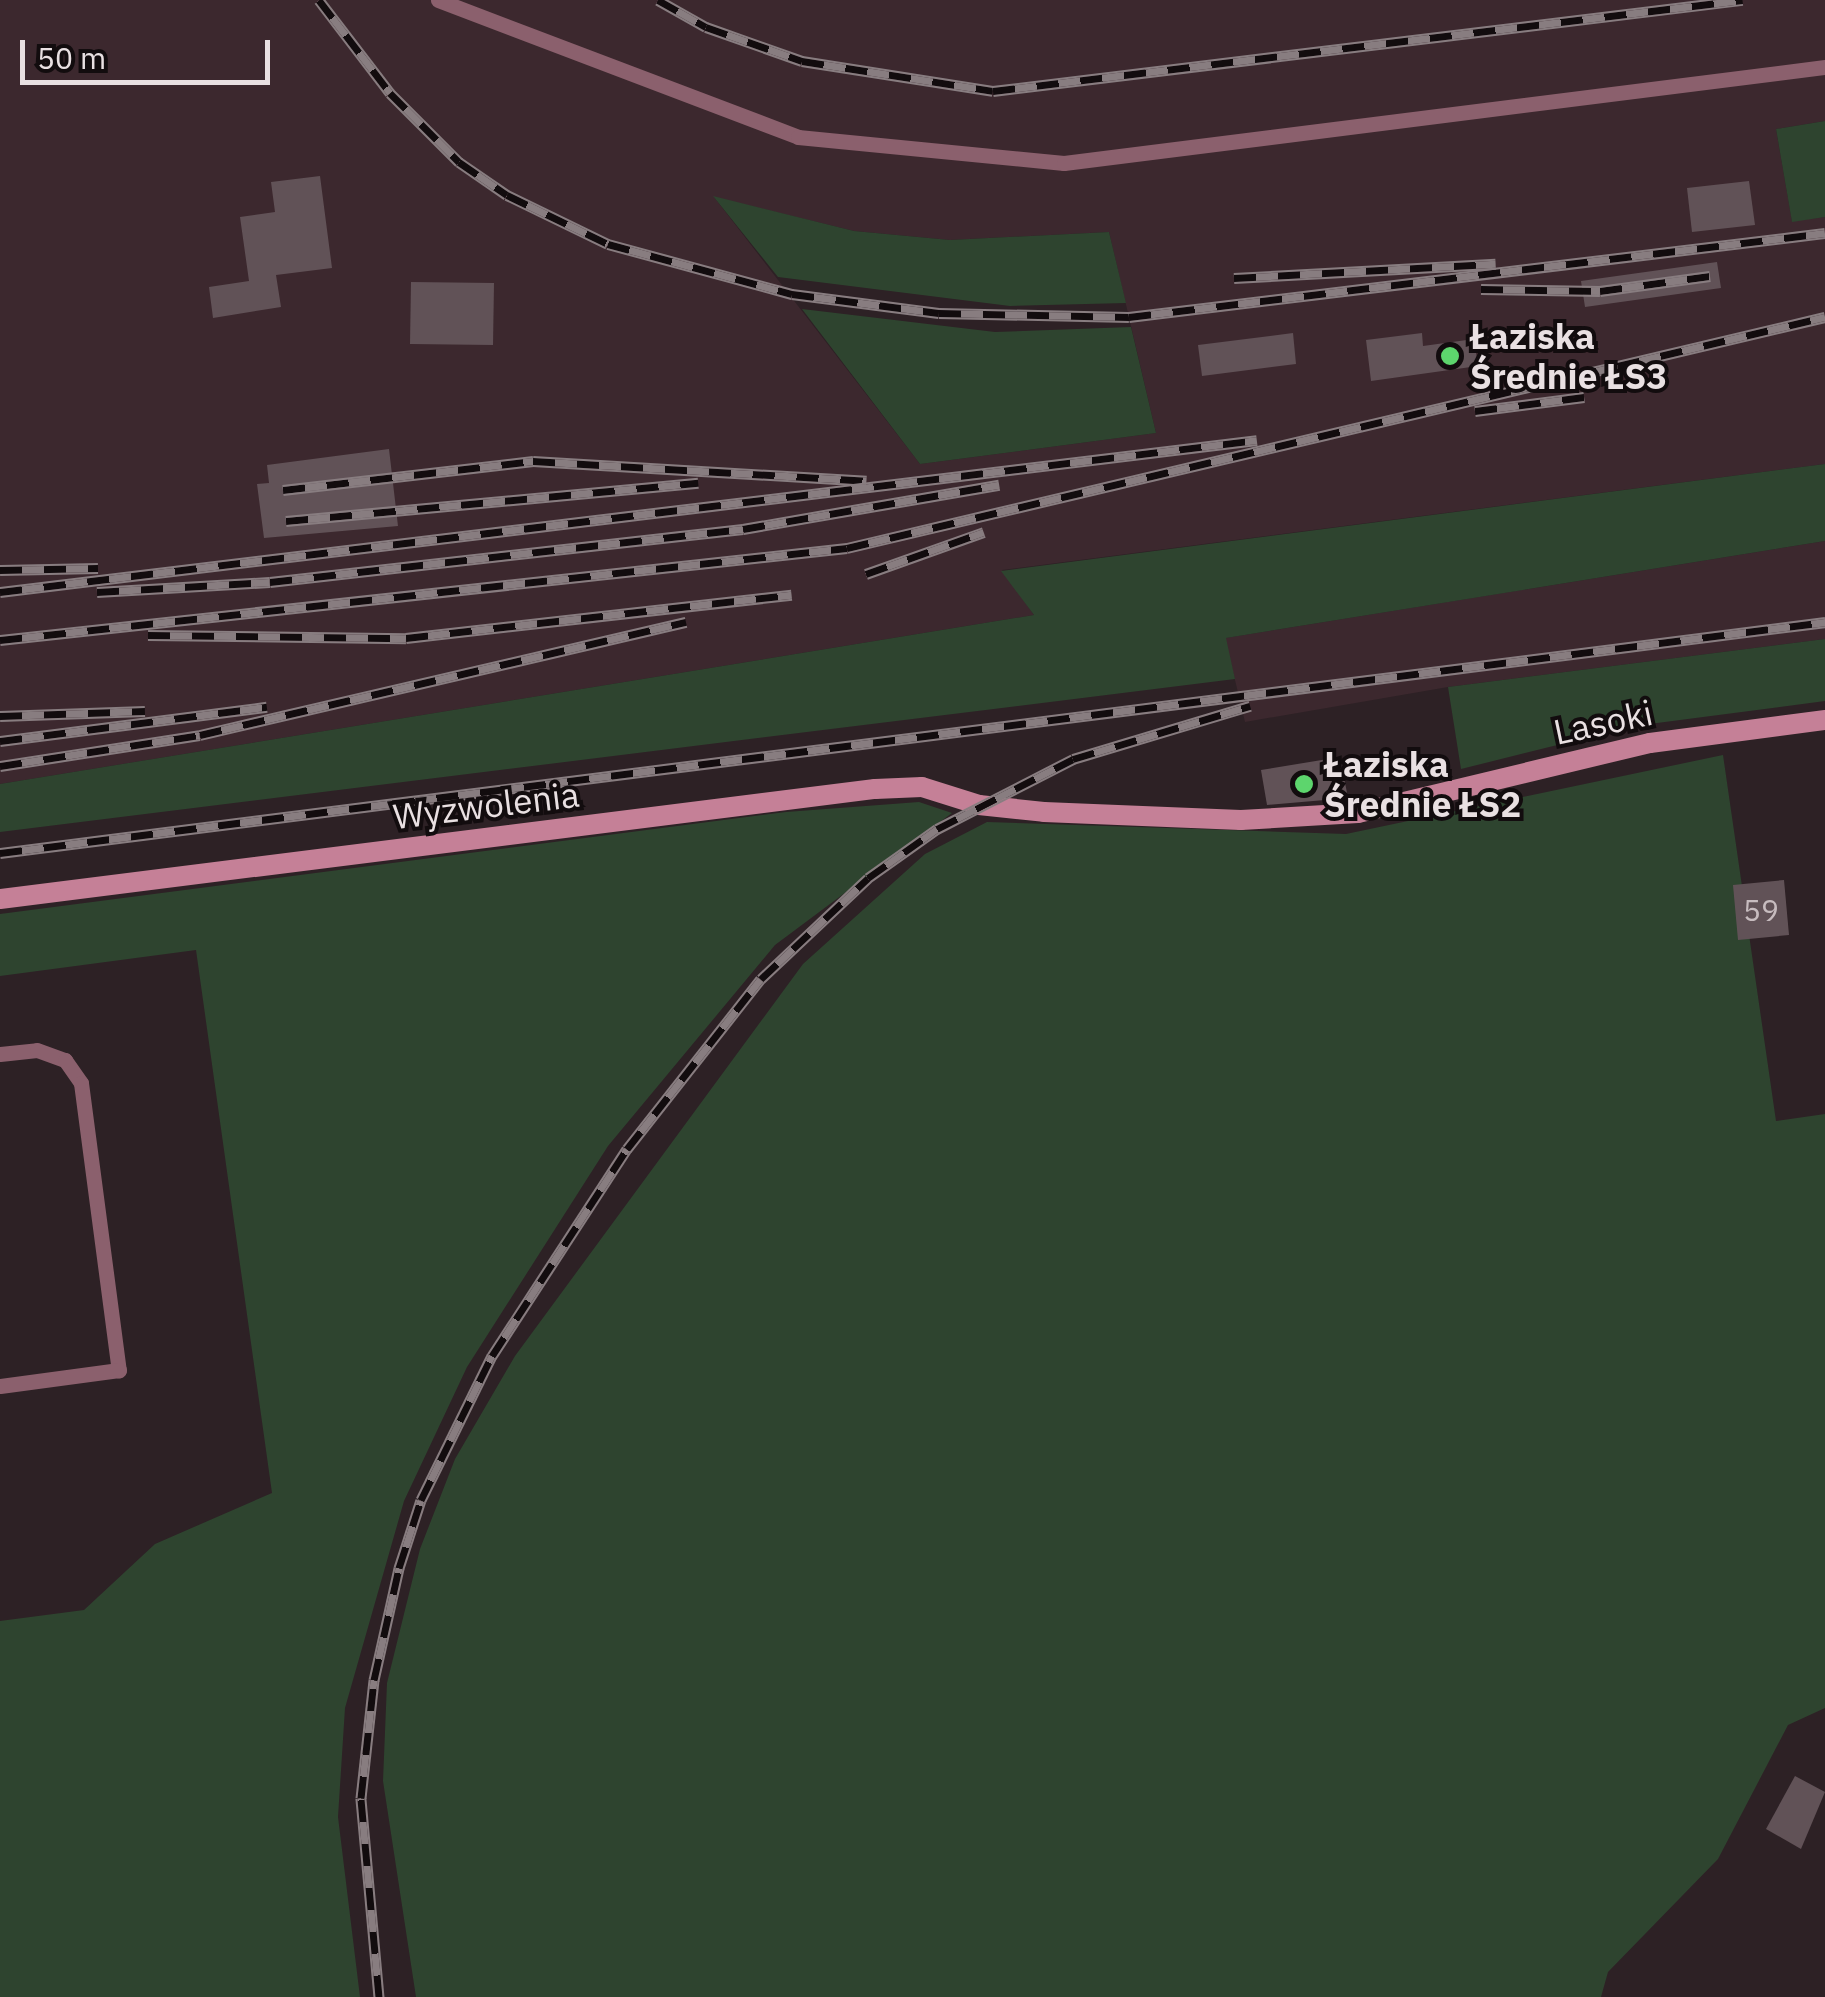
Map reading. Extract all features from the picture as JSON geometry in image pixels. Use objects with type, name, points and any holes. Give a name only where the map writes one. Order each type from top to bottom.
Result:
[{"type":"street","name":"Lasoki","points":[[979,805],[1241,820],[1358,813],[1650,742],[1825,720]]},
{"type":"street","name":"Wyzwolenia","points":[[0,899],[875,788],[922,787],[979,805]]},
{"type":"lane","points":[[438,0],[798,138],[1064,163],[1825,67]]},
{"type":"lane","points":[[0,1054],[37,1050],[65,1060],[80,1083],[119,1370],[0,1386]]},
{"type":"shaded area","points":[[0,0],[1825,0],[1825,121],[1776,129],[1792,221],[1825,217],[1825,464],[1002,570],[1034,615],[0,784]],"holes":[[[714,197],[854,231],[950,240],[1109,232],[1156,433],[920,464]]]},
{"type":"shaded area","points":[[1825,541],[1825,639],[1448,687],[1245,722],[1225,638]]},
{"type":"green space","points":[[1825,121],[1825,217],[1792,222],[1776,129]]},
{"type":"green space","points":[[713,196],[854,231],[950,240],[1109,232],[1126,303],[1010,306],[778,277]]},
{"type":"green space","points":[[802,309],[995,332],[1131,327],[1156,433],[920,464]]},
{"type":"green space","points":[[1825,464],[1825,541],[1226,638],[1235,679],[0,832],[0,784],[1034,615],[1001,571]]},
{"type":"green space","points":[[1825,639],[1825,701],[1634,726],[1461,769],[1448,687]]},
{"type":"green space","points":[[1723,755],[1776,1121],[1825,1114],[1825,1708],[1788,1725],[1718,1859],[1608,1972],[1601,1997],[416,1997],[383,1781],[387,1683],[420,1549],[455,1459],[515,1356],[803,964],[925,854],[987,822],[1346,834]]},
{"type":"green space","points":[[919,802],[952,813],[775,945],[608,1146],[467,1367],[404,1501],[345,1708],[338,1817],[360,1997],[0,1997],[0,1621],[84,1610],[155,1544],[272,1493],[196,950],[0,976],[0,914],[786,812]]},
{"type":"building","points":[[320,176],[332,268],[276,275],[281,307],[213,318],[209,287],[249,281],[240,217],[275,212],[271,182]]},
{"type":"building","points":[[1749,181],[1755,225],[1692,232],[1687,188]]},
{"type":"building","points":[[1717,262],[1721,288],[1585,307],[1581,281]]},
{"type":"building","points":[[411,282],[494,283],[493,345],[410,344]]},
{"type":"building","points":[[1293,333],[1296,364],[1202,376],[1198,345]]},
{"type":"building","points":[[1422,333],[1423,346],[1474,339],[1478,366],[1371,381],[1366,340]]},
{"type":"building","points":[[389,449],[398,526],[264,538],[257,484],[269,483],[267,465]]},
{"type":"building","name":"Łaziska Średnie ŁS2","points":[[1340,757],[1348,798],[1267,805],[1261,770]]},
{"type":"building","points":[[1784,880],[1789,935],[1738,940],[1733,885]]},
{"type":"building","points":[[1795,1776],[1825,1792],[1801,1849],[1766,1829]]},
{"type":"railway","points":[[319,0],[390,93],[459,162],[507,195],[608,244],[792,294],[939,313],[1129,317],[1825,233]]},
{"type":"railway","points":[[658,0],[706,27],[802,61],[993,91],[1742,0]]},
{"type":"railway","points":[[1234,278],[1496,264]]},
{"type":"railway","points":[[1481,289],[1600,291],[1710,276]]},
{"type":"railway","points":[[0,640],[847,548],[1825,317]]},
{"type":"railway","points":[[1475,411],[1584,397]]},
{"type":"railway","points":[[0,592],[1257,440]]},
{"type":"railway","points":[[283,490],[533,461],[866,481]]},
{"type":"railway","points":[[286,521],[698,483]]},
{"type":"railway","points":[[97,592],[270,582],[743,529],[999,485]]},
{"type":"railway","points":[[866,574],[984,532]]},
{"type":"railway","points":[[0,570],[98,568]]},
{"type":"railway","points":[[148,635],[406,638],[792,595]]},
{"type":"railway","points":[[0,766],[200,735],[686,622]]},
{"type":"railway","points":[[0,853],[1825,622]]},
{"type":"railway","points":[[379,1997],[361,1798],[374,1680],[399,1568],[421,1500],[492,1356],[627,1149],[761,979],[868,878],[937,829],[1073,759],[1250,706]]},
{"type":"railway","points":[[0,741],[267,707]]},
{"type":"railway","points":[[0,716],[145,711]]},
{"type":"place","name":"Łaziska Średnie ŁS3","points":[[1450,356]]},
{"type":"place","name":"Łaziska Średnie ŁS2","points":[[1304,784]]}]
